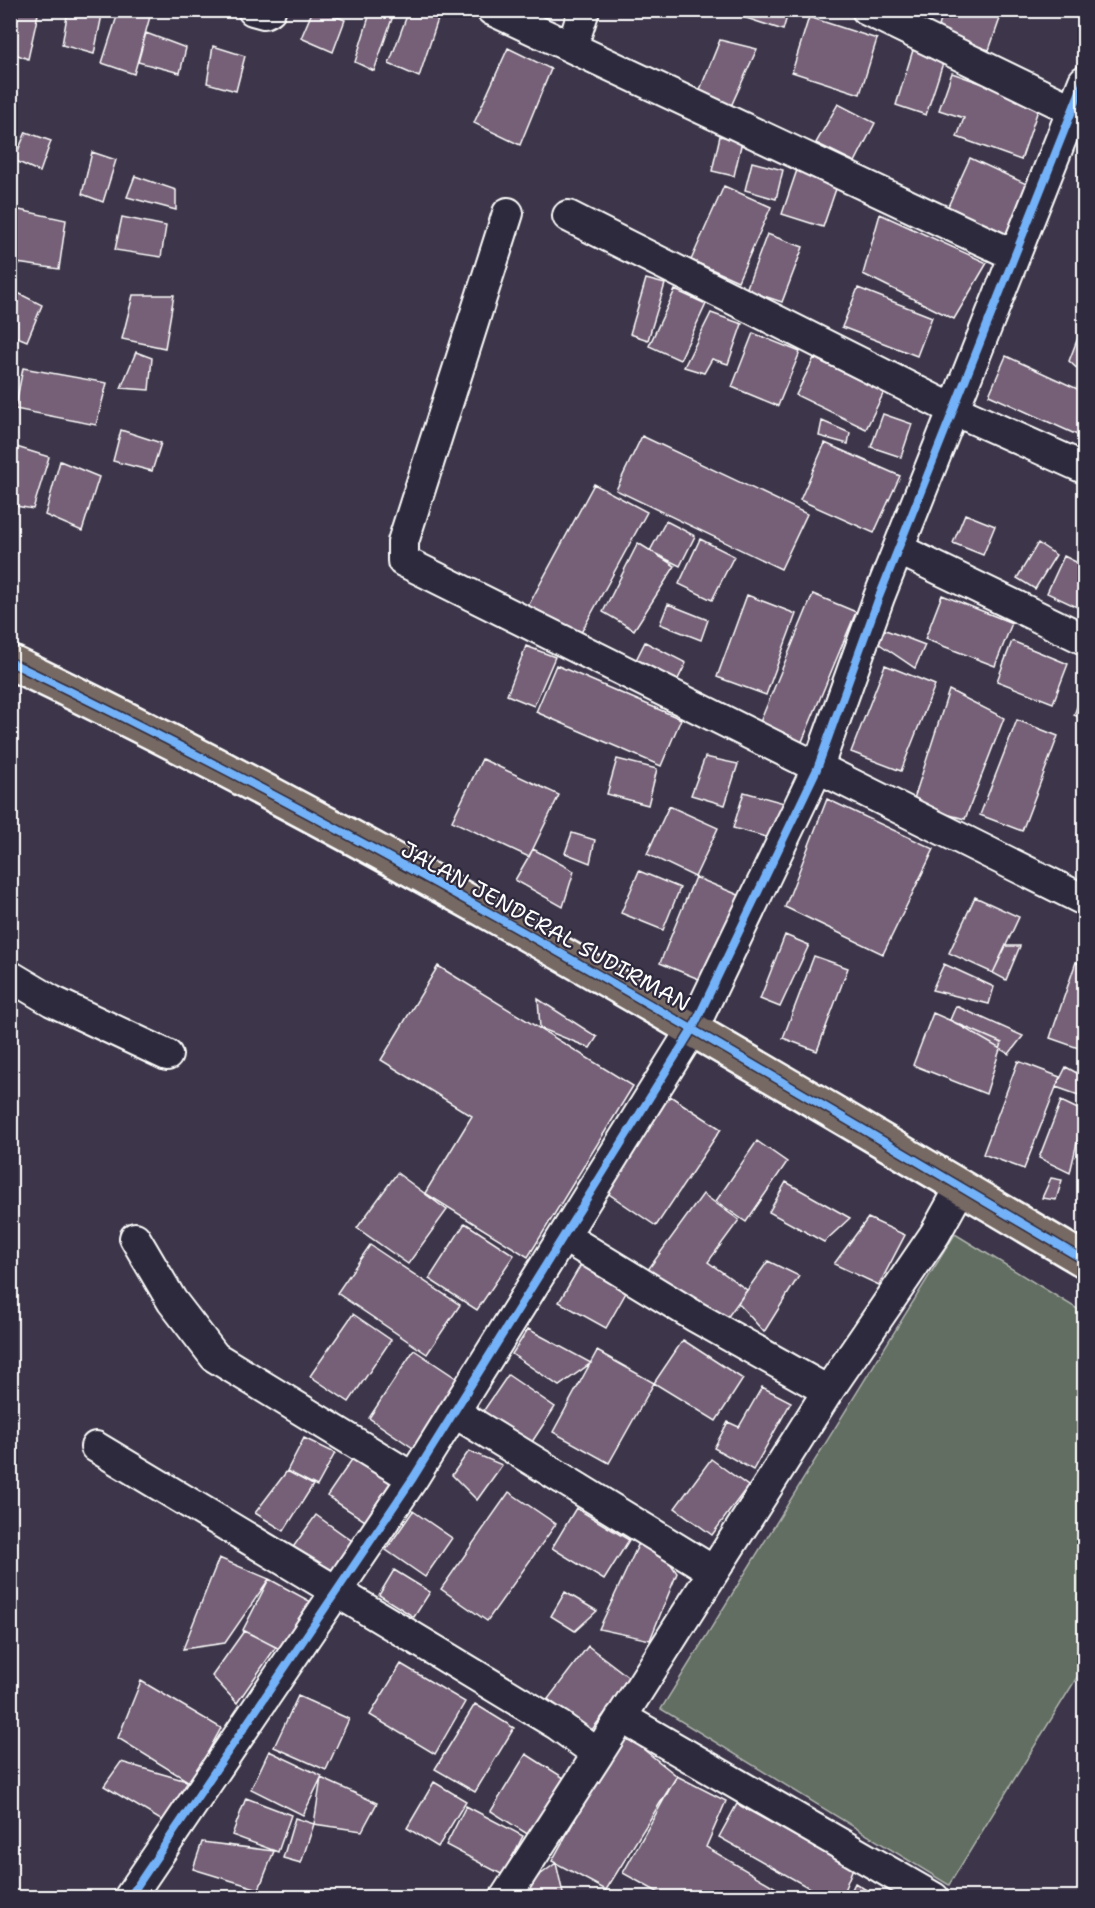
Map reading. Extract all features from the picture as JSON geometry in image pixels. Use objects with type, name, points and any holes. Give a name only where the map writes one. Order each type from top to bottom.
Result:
[{"type":"main road","name":"JALAN JENDERAL SUDIRMAN","points":[[10,662],[276,795],[693,1028],[1084,1260]]},
{"type":"street","points":[[253,10],[264,13],[270,10]]},
{"type":"street","points":[[492,10],[1014,255]]},
{"type":"street","points":[[572,47],[584,10]]},
{"type":"street","points":[[867,10],[1071,109]]},
{"type":"street","points":[[129,1898],[413,1478],[693,1028],[817,769],[879,597],[900,550],[952,409],[1084,81]]},
{"type":"street","points":[[508,213],[403,542],[403,561],[817,769],[1018,865],[1084,900]]},
{"type":"street","points":[[568,216],[952,409],[1084,468]]},
{"type":"street","points":[[900,550],[1084,639]]},
{"type":"street","points":[[10,976],[52,1001],[167,1055]]},
{"type":"street","points":[[506,1898],[828,1391],[934,1234],[961,1187]]},
{"type":"street","points":[[565,1237],[696,1317],[828,1391]]},
{"type":"street","points":[[135,1238],[172,1301],[215,1357],[413,1478]]},
{"type":"street","points":[[454,1412],[713,1571]]},
{"type":"street","points":[[96,1447],[558,1725],[598,1754]]},
{"type":"street","points":[[621,1717],[934,1898]]},
{"type":"green space","points":[[955,1234],[1084,1313],[1084,1666],[949,1885],[661,1709]]},
{"type":"building","points":[[10,10],[30,10],[38,14],[28,59],[10,52]]},
{"type":"building","points":[[68,10],[103,10],[94,54],[62,45]]},
{"type":"building","points":[[119,10],[151,13],[134,74],[102,63]]},
{"type":"building","points":[[313,10],[320,10],[345,20],[333,52],[301,38]]},
{"type":"building","points":[[371,10],[395,10],[374,71],[355,62]]},
{"type":"building","points":[[409,10],[441,10],[419,77],[389,64]]},
{"type":"building","points":[[738,10],[789,10],[783,30],[737,15]]},
{"type":"building","points":[[944,10],[1003,10],[989,50],[937,33]]},
{"type":"building","points":[[809,17],[877,39],[860,94],[792,72]]},
{"type":"building","points":[[146,33],[186,48],[180,73],[138,62]]},
{"type":"building","points":[[720,40],[757,49],[731,106],[697,97]]},
{"type":"building","points":[[213,46],[245,56],[236,91],[207,83]]},
{"type":"building","points":[[508,48],[551,69],[520,145],[474,123]]},
{"type":"building","points":[[913,50],[944,60],[926,115],[896,105]]},
{"type":"building","points":[[952,73],[1040,104],[1021,160],[957,137],[964,118],[939,110]]},
{"type":"building","points":[[838,104],[875,123],[855,162],[816,143]]},
{"type":"building","points":[[26,132],[51,141],[40,172],[14,160]]},
{"type":"building","points":[[720,136],[742,141],[734,176],[712,171]]},
{"type":"building","points":[[92,152],[116,160],[103,202],[82,194]]},
{"type":"building","points":[[970,158],[1033,187],[1008,242],[945,213]]},
{"type":"building","points":[[752,162],[783,170],[776,199],[745,190]]},
{"type":"building","points":[[797,170],[838,183],[823,227],[782,214]]},
{"type":"building","points":[[135,176],[176,190],[176,210],[127,197]]},
{"type":"building","points":[[1084,183],[1084,204],[1077,202]]},
{"type":"building","points":[[724,186],[771,207],[738,281],[691,260]]},
{"type":"building","points":[[10,208],[66,220],[59,269],[10,262]]},
{"type":"building","points":[[880,214],[987,263],[954,319],[863,274]]},
{"type":"building","points":[[122,217],[166,226],[161,257],[115,250]]},
{"type":"building","points":[[767,234],[803,247],[782,302],[746,290]]},
{"type":"building","points":[[646,279],[665,284],[648,340],[630,334]]},
{"type":"building","points":[[858,288],[932,317],[917,356],[842,327]]},
{"type":"building","points":[[10,289],[42,305],[27,341],[10,334]]},
{"type":"building","points":[[675,290],[706,304],[680,360],[649,346]]},
{"type":"building","points":[[133,295],[174,295],[165,348],[122,339]]},
{"type":"building","points":[[711,313],[742,324],[728,364],[712,359],[704,373],[684,367]]},
{"type":"building","points":[[1084,322],[1084,375],[1069,361]]},
{"type":"building","points":[[753,333],[800,352],[778,406],[732,387]]},
{"type":"building","points":[[10,335],[17,337],[10,361]]},
{"type":"building","points":[[136,352],[152,358],[149,390],[121,388]]},
{"type":"building","points":[[1006,356],[1084,392],[1084,438],[989,395]]},
{"type":"building","points":[[814,358],[884,392],[866,429],[796,395]]},
{"type":"building","points":[[23,368],[107,383],[96,425],[15,409]]},
{"type":"building","points":[[883,414],[912,424],[901,457],[871,447]]},
{"type":"building","points":[[822,421],[850,433],[848,444],[819,436]]},
{"type":"building","points":[[121,430],[161,443],[152,471],[113,461]]},
{"type":"building","points":[[642,436],[807,514],[781,569],[616,490]]},
{"type":"building","points":[[825,443],[900,476],[874,533],[800,500]]},
{"type":"building","points":[[10,445],[49,457],[33,509],[10,505]]},
{"type":"building","points":[[60,461],[99,477],[82,531],[45,515]]},
{"type":"building","points":[[594,484],[647,512],[577,640],[525,612]]},
{"type":"building","points":[[965,514],[995,526],[983,555],[953,543]]},
{"type":"building","points":[[666,521],[695,536],[680,566],[650,551]]},
{"type":"building","points":[[700,539],[734,556],[712,600],[679,584]]},
{"type":"building","points":[[638,543],[675,566],[634,630],[603,612]]},
{"type":"building","points":[[1038,543],[1056,555],[1035,589],[1017,578]]},
{"type":"building","points":[[1064,556],[1084,566],[1084,596],[1079,608],[1047,593]]},
{"type":"building","points":[[813,594],[856,612],[801,744],[758,727]]},
{"type":"building","points":[[747,595],[796,614],[766,695],[717,677]]},
{"type":"building","points":[[942,595],[1012,623],[995,666],[925,639]]},
{"type":"building","points":[[668,604],[708,620],[701,640],[660,624]]},
{"type":"building","points":[[883,629],[925,645],[915,668],[878,643]]},
{"type":"building","points":[[1012,641],[1068,664],[1053,703],[997,681]]},
{"type":"building","points":[[645,642],[686,663],[672,691],[631,670]]},
{"type":"building","points":[[526,646],[555,657],[534,706],[507,695]]},
{"type":"building","points":[[556,665],[681,719],[661,766],[536,712]]},
{"type":"building","points":[[885,665],[935,685],[901,771],[851,752]]},
{"type":"building","points":[[1084,687],[1084,719],[1074,715]]},
{"type":"building","points":[[949,690],[1004,718],[965,819],[912,805]]},
{"type":"building","points":[[1017,720],[1058,736],[1022,831],[980,815]]},
{"type":"building","points":[[705,757],[738,764],[725,805],[691,795]]},
{"type":"building","points":[[482,759],[559,795],[529,857],[452,821]]},
{"type":"building","points":[[617,759],[657,769],[648,805],[607,794]]},
{"type":"building","points":[[744,792],[784,803],[774,839],[733,828]]},
{"type":"building","points":[[827,799],[934,849],[883,954],[785,907]]},
{"type":"building","points":[[669,806],[718,828],[695,877],[647,854]]},
{"type":"building","points":[[572,833],[595,840],[590,863],[565,853]]},
{"type":"building","points":[[533,849],[574,871],[563,907],[515,880]]},
{"type":"building","points":[[639,871],[680,888],[663,930],[621,913]]},
{"type":"building","points":[[695,877],[741,896],[706,982],[660,963]]},
{"type":"building","points":[[975,897],[1019,917],[993,973],[949,953]]},
{"type":"building","points":[[785,935],[809,945],[780,1007],[760,999]]},
{"type":"building","points":[[1006,946],[1020,946],[1006,980],[993,973]]},
{"type":"building","points":[[814,956],[848,968],[817,1051],[783,1038]]},
{"type":"building","points":[[1076,962],[1084,965],[1084,1050],[1050,1038]]},
{"type":"building","points":[[944,964],[994,987],[989,1004],[932,990]]},
{"type":"building","points":[[438,966],[633,1086],[528,1257],[425,1193],[472,1116],[381,1060]]},
{"type":"building","points":[[538,999],[597,1037],[590,1048],[540,1028]]},
{"type":"building","points":[[956,1006],[1023,1036],[1009,1054],[950,1020]]},
{"type":"building","points":[[933,1013],[1002,1043],[986,1094],[913,1065]]},
{"type":"building","points":[[1018,1061],[1060,1077],[1024,1169],[983,1154]]},
{"type":"building","points":[[1066,1067],[1084,1077],[1084,1097],[1056,1087]]},
{"type":"building","points":[[670,1096],[721,1129],[656,1226],[606,1192]]},
{"type":"building","points":[[1061,1101],[1084,1112],[1070,1173],[1039,1158]]},
{"type":"building","points":[[757,1141],[787,1162],[746,1222],[716,1201]]},
{"type":"building","points":[[397,1173],[447,1210],[408,1264],[357,1228]]},
{"type":"building","points":[[1051,1178],[1062,1180],[1056,1200],[1042,1198]]},
{"type":"building","points":[[786,1182],[850,1218],[824,1242],[769,1212]]},
{"type":"building","points":[[703,1194],[739,1220],[708,1262],[747,1290],[722,1325],[647,1271]]},
{"type":"building","points":[[868,1218],[905,1235],[879,1285],[834,1264]]},
{"type":"building","points":[[465,1223],[514,1255],[477,1310],[429,1279]]},
{"type":"building","points":[[370,1245],[460,1305],[427,1354],[337,1293]]},
{"type":"building","points":[[586,1256],[632,1282],[606,1328],[559,1302]]},
{"type":"building","points":[[768,1261],[799,1276],[764,1332],[738,1303]]},
{"type":"building","points":[[353,1314],[391,1340],[349,1402],[310,1376]]},
{"type":"building","points":[[528,1329],[591,1363],[559,1386],[512,1354]]},
{"type":"building","points":[[683,1340],[743,1379],[716,1421],[654,1383]]},
{"type":"building","points":[[414,1350],[462,1382],[416,1450],[369,1418]]},
{"type":"building","points":[[597,1351],[654,1383],[609,1463],[553,1432]]},
{"type":"building","points":[[508,1375],[555,1407],[530,1445],[482,1413]]},
{"type":"building","points":[[762,1387],[791,1402],[753,1470],[714,1448],[728,1422],[739,1427]]},
{"type":"building","points":[[304,1438],[335,1453],[317,1486],[287,1471]]},
{"type":"building","points":[[469,1451],[502,1465],[477,1500],[452,1475]]},
{"type":"building","points":[[355,1455],[392,1480],[365,1521],[327,1496]]},
{"type":"building","points":[[711,1459],[748,1486],[712,1535],[675,1508]]},
{"type":"building","points":[[287,1471],[313,1485],[284,1531],[255,1513]]},
{"type":"building","points":[[509,1492],[556,1524],[487,1621],[441,1589]]},
{"type":"building","points":[[576,1508],[629,1540],[604,1580],[552,1548]]},
{"type":"building","points":[[413,1511],[452,1538],[425,1577],[386,1550]]},
{"type":"building","points":[[316,1515],[355,1543],[330,1578],[291,1550]]},
{"type":"building","points":[[646,1528],[677,1573],[650,1640],[599,1629]]},
{"type":"building","points":[[219,1558],[269,1579],[225,1643],[183,1649]]},
{"type":"building","points":[[394,1570],[430,1592],[414,1617],[379,1595]]},
{"type":"building","points":[[269,1579],[313,1603],[287,1653],[243,1630]]},
{"type":"building","points":[[565,1592],[597,1611],[575,1631],[551,1616]]},
{"type":"building","points":[[244,1631],[276,1647],[237,1703],[212,1676]]},
{"type":"building","points":[[588,1646],[631,1679],[591,1731],[548,1699]]},
{"type":"building","points":[[401,1664],[465,1702],[435,1754],[370,1715]]},
{"type":"building","points":[[141,1681],[221,1728],[191,1783],[118,1738]]},
{"type":"building","points":[[298,1696],[349,1719],[326,1770],[274,1747]]},
{"type":"building","points":[[475,1704],[514,1728],[475,1792],[435,1769]]},
{"type":"building","points":[[623,1733],[677,1776],[606,1890],[552,1861]]},
{"type":"building","points":[[269,1751],[322,1776],[303,1815],[251,1789]]},
{"type":"building","points":[[526,1754],[564,1778],[529,1835],[491,1811]]},
{"type":"building","points":[[121,1762],[190,1782],[169,1825],[104,1786]]},
{"type":"building","points":[[677,1776],[726,1801],[706,1847],[793,1898],[668,1898],[623,1873]]},
{"type":"building","points":[[321,1778],[377,1803],[362,1831],[314,1824]]},
{"type":"building","points":[[434,1782],[466,1801],[438,1847],[407,1828]]},
{"type":"building","points":[[246,1798],[291,1815],[278,1852],[232,1835]]},
{"type":"building","points":[[737,1804],[853,1868],[841,1898],[827,1898],[719,1837]]},
{"type":"building","points":[[466,1806],[523,1836],[503,1875],[446,1845]]},
{"type":"building","points":[[295,1818],[314,1824],[301,1863],[283,1858]]},
{"type":"building","points":[[202,1842],[274,1851],[259,1889],[193,1869]]},
{"type":"building","points":[[556,1863],[564,1898],[509,1898]]},
{"type":"building","points":[[855,1883],[879,1898],[848,1898]]},
{"type":"cycle path","points":[[129,1898],[413,1478],[693,1028],[817,769],[879,597],[1084,81]]},
{"type":"cycle path","points":[[10,662],[148,730],[420,874],[687,1026],[1084,1260]]}]
